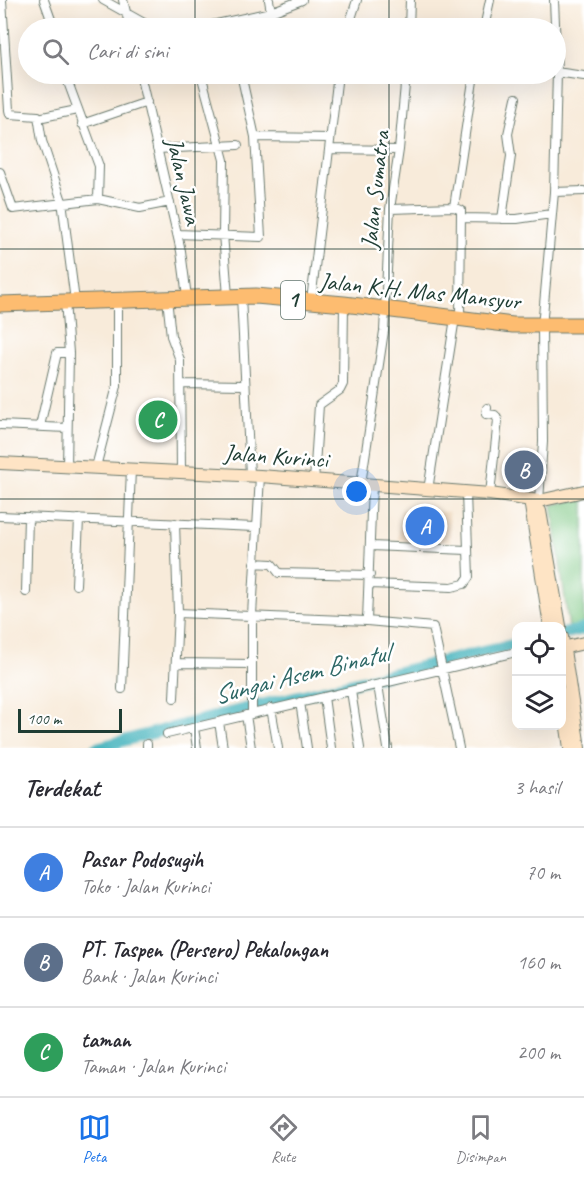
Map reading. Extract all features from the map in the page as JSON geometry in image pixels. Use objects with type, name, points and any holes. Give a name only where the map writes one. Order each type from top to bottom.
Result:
[{"type":"highway","name":"Jalan K.H. Mas Mansyur","points":[[0,304],[235,296],[344,304],[457,319],[542,327],[584,325]]},
{"type":"street","points":[[2,0],[9,110],[12,115],[36,115],[38,118],[42,141],[62,201],[70,301],[67,467]]},
{"type":"street","points":[[44,0],[50,18]]},
{"type":"street","points":[[103,0],[134,18]]},
{"type":"street","points":[[123,0],[128,18]]},
{"type":"street","points":[[269,0],[271,12]]},
{"type":"street","points":[[253,18],[302,0]]},
{"type":"street","points":[[351,18],[357,0]]},
{"type":"street","points":[[409,18],[410,0]]},
{"type":"street","points":[[486,18],[490,0]]},
{"type":"street","points":[[554,0],[554,18]]},
{"type":"street","points":[[566,73],[584,76]]},
{"type":"street","points":[[68,84],[99,166],[98,199]]},
{"type":"street","name":"Jalan Jawa","points":[[142,84],[177,234],[187,297]]},
{"type":"street","points":[[204,84],[222,144],[223,234],[235,296],[255,475],[251,748]]},
{"type":"street","points":[[177,234],[261,237],[255,137],[243,84]]},
{"type":"street","points":[[311,302],[337,84]]},
{"type":"street","name":"Jalan Sumatra","points":[[367,621],[371,546],[367,484],[385,310],[390,209],[399,150],[404,84]]},
{"type":"street","points":[[454,207],[472,84]]},
{"type":"street","points":[[549,622],[534,501],[543,442],[542,327],[554,192],[556,84]]},
{"type":"street","points":[[502,219],[511,156],[508,134],[516,98]]},
{"type":"street","points":[[82,124],[147,102]]},
{"type":"street","points":[[38,118],[77,110]]},
{"type":"street","points":[[255,137],[330,138]]},
{"type":"street","points":[[157,149],[238,145]]},
{"type":"street","points":[[329,149],[399,150]]},
{"type":"street","points":[[0,172],[14,209],[62,201],[98,199],[140,208],[170,202]]},
{"type":"street","points":[[554,192],[584,191]]},
{"type":"street","points":[[390,209],[454,207],[461,210],[457,319],[428,490]]},
{"type":"street","points":[[462,218],[502,219],[551,214]]},
{"type":"street","points":[[167,298],[171,336],[180,360],[181,471]]},
{"type":"street","points":[[96,467],[117,386],[117,300]]},
{"type":"street","points":[[314,481],[319,405],[340,390],[343,384],[344,304]]},
{"type":"street","points":[[40,426],[57,353],[69,353]]},
{"type":"street","points":[[181,384],[244,385]]},
{"type":"street","points":[[487,408],[486,414],[495,415],[498,420],[490,494]]},
{"type":"street","points":[[0,425],[67,428]]},
{"type":"street","name":"Jalan Kurinci","points":[[0,464],[255,475],[490,494],[534,501],[584,492]]},
{"type":"street","points":[[122,689],[131,469]]},
{"type":"street","points":[[254,563],[272,564],[279,573],[461,586],[469,577],[466,493]]},
{"type":"street","points":[[534,501],[559,622]]},
{"type":"street","points":[[0,516],[255,527]]},
{"type":"street","points":[[26,592],[28,517]]},
{"type":"street","points":[[76,585],[79,519]]},
{"type":"street","points":[[174,698],[178,613],[175,523]]},
{"type":"street","points":[[371,546],[467,550]]},
{"type":"street","points":[[178,613],[367,621],[433,627],[459,748]]},
{"type":"street","points":[[566,641],[584,635]]},
{"type":"street","points":[[566,642],[584,643]]},
{"type":"street","points":[[168,734],[219,722],[250,710],[324,697],[378,685],[443,665],[512,653]]},
{"type":"street","points":[[176,663],[251,664]]},
{"type":"street","points":[[566,667],[579,748]]},
{"type":"street","points":[[378,685],[388,748]]},
{"type":"street","points":[[351,691],[360,748]]},
{"type":"street","points":[[324,697],[331,748]]},
{"type":"street","points":[[300,702],[307,748]]},
{"type":"street","points":[[271,708],[278,748]]},
{"type":"street","points":[[219,722],[223,748]]},
{"type":"street","points":[[566,724],[570,748]]},
{"type":"street","points":[[194,728],[197,748]]},
{"type":"shaded area","points":[[402,510],[449,512],[450,542],[398,540]]},
{"type":"green space","points":[[147,412],[168,412],[169,427],[147,428]]},
{"type":"green space","points":[[584,498],[584,625],[569,628],[552,505]]},
{"type":"waterway","name":"Sungai Asem Binatul","points":[[566,633],[584,629]]},
{"type":"waterway","name":"Sungai Asem Binatul","points":[[96,748],[244,709],[512,645]]},
{"type":"place","name":"taman","points":[[158,420]]},
{"type":"place","name":"PT. Taspen (Persero) Pekalongan","points":[[524,470]]},
{"type":"place","name":"Pasar Podosugih","points":[[425,526]]}]
